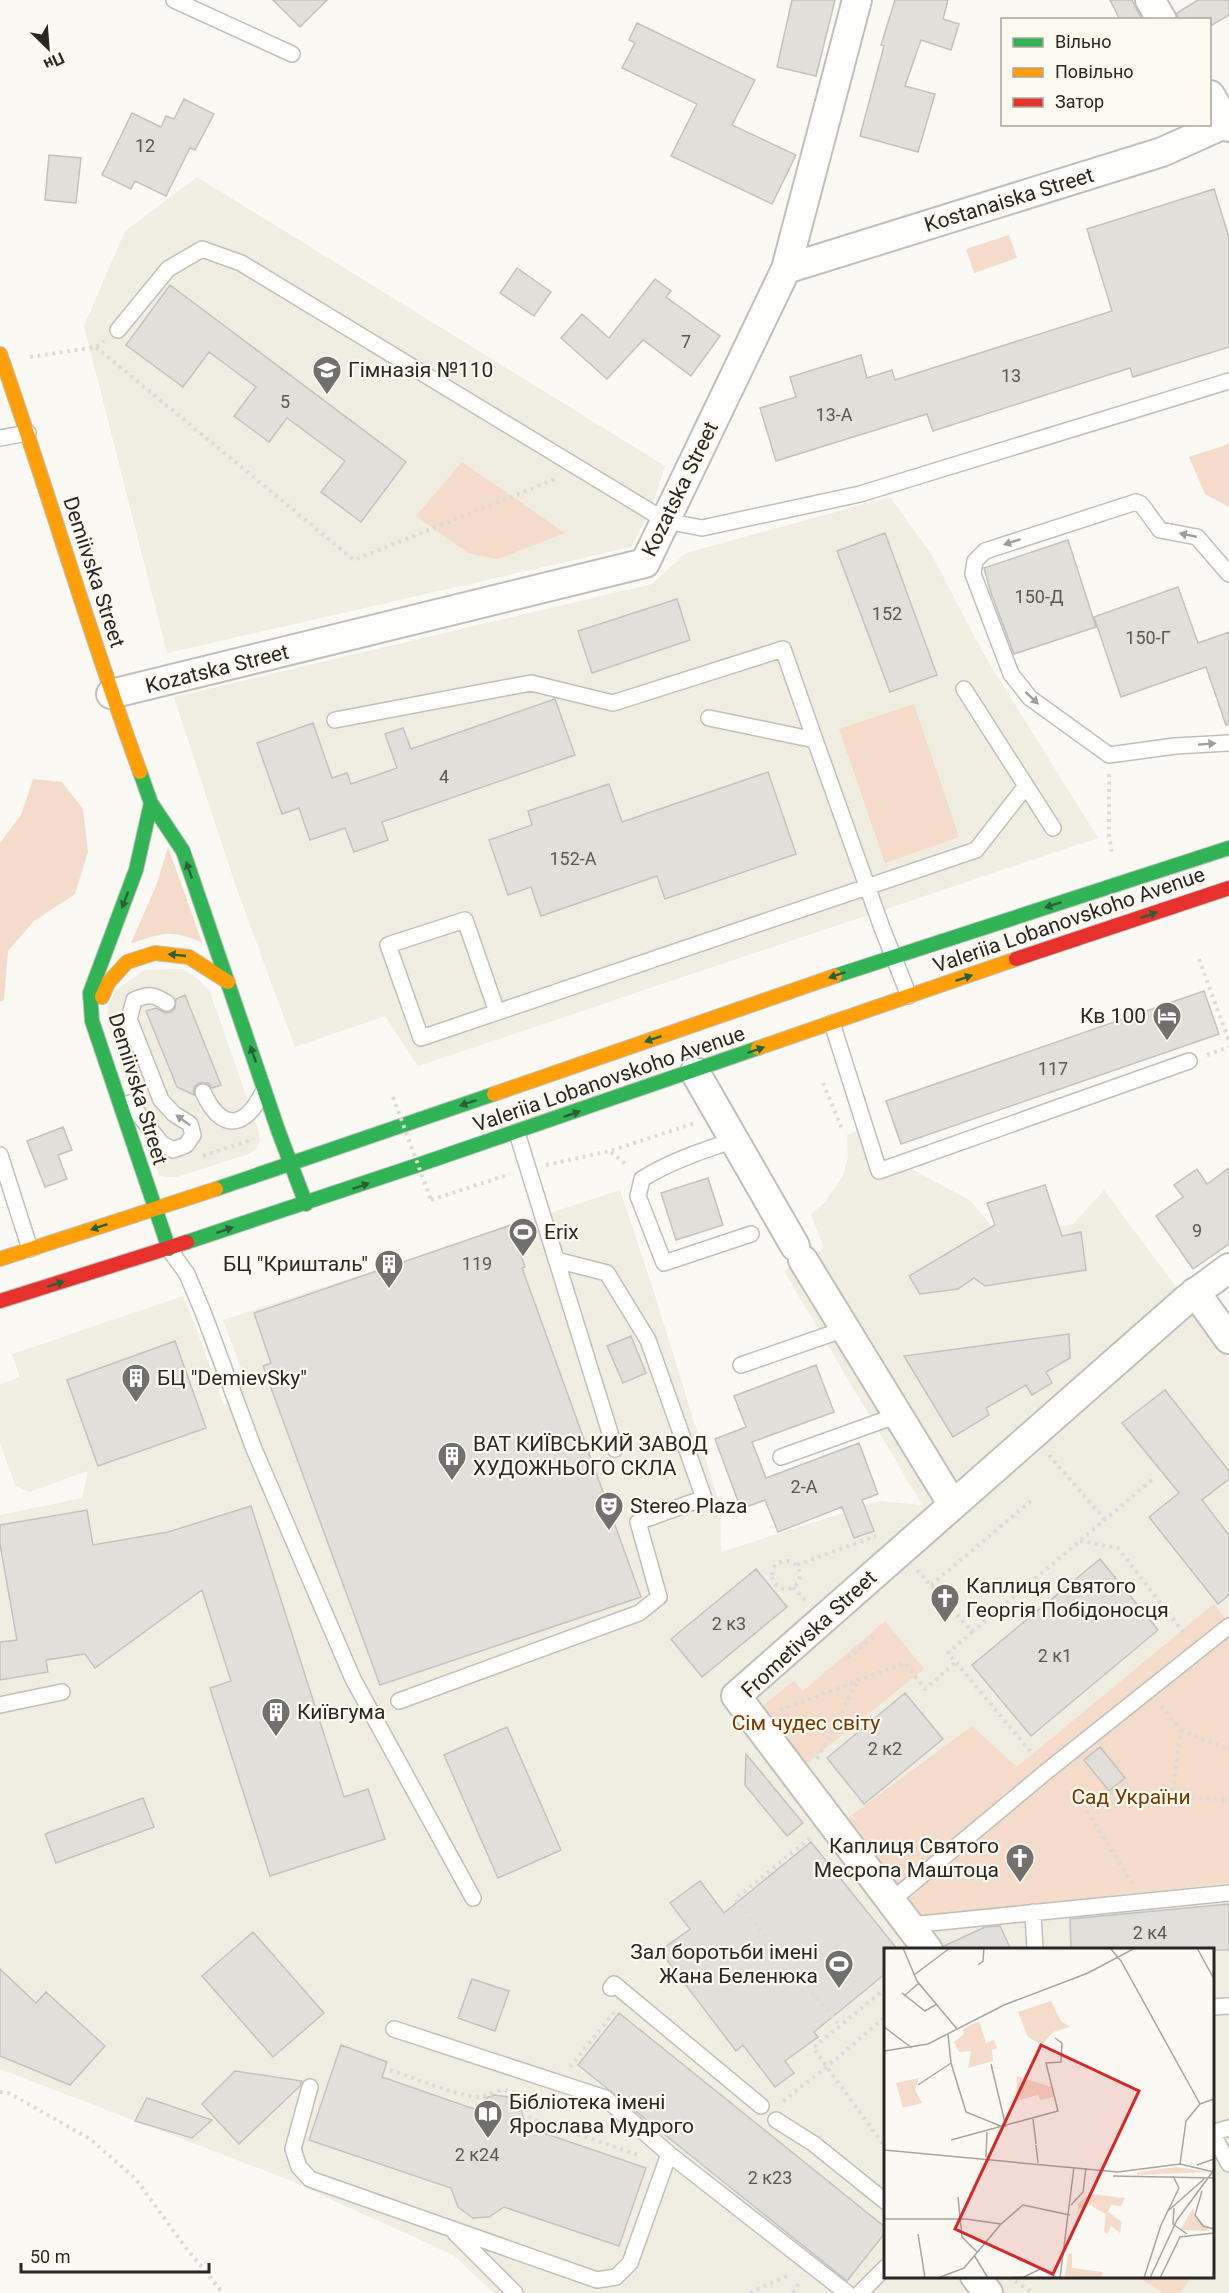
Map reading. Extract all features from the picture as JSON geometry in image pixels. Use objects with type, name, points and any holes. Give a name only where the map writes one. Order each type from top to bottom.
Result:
[{"type":"main road","name":"Demiivska Street","points":[[0,354],[28,433],[111,694],[151,803],[183,850],[306,1204]]},
{"type":"main road","name":"Demiivska Street","points":[[151,803],[136,870],[90,993],[92,1021],[169,1248]]},
{"type":"main road","name":"Valeriia Lobanovskoho Avenue","points":[[0,1259],[291,1164],[892,956],[1229,848]]},
{"type":"main road","name":"Valeriia Lobanovskoho Avenue","points":[[0,1301],[306,1204],[1229,888]]},
{"type":"main road","points":[[92,1021],[108,983],[126,962],[155,953],[189,957],[228,982]]},
{"type":"street","name":"Kozatska Street","points":[[111,694],[645,563],[786,269],[857,0]]},
{"type":"street","points":[[1150,0],[1161,18]]},
{"type":"street","points":[[1211,98],[1228,124]]},
{"type":"street","name":"Kostanaiska Street","points":[[786,269],[1162,152],[1228,124]]},
{"type":"street","points":[[694,1072],[799,1253],[953,1505]]},
{"type":"street","name":"Frometivska Street","points":[[927,1948],[736,1696],[1195,1292],[1228,1270]]},
{"type":"street","points":[[1195,1292],[1229,1339]]},
{"type":"lane","points":[[174,0],[292,54]]},
{"type":"lane","points":[[118,330],[168,269],[202,249],[241,263],[666,521],[702,528],[860,494],[1229,381]]},
{"type":"lane","points":[[0,438],[28,433]]},
{"type":"lane","points":[[1229,574],[1197,537],[1160,530],[1141,504],[1136,502],[986,551],[975,561],[973,574],[1011,674],[1030,698],[1109,755],[1175,746],[1229,743]]},
{"type":"lane","points":[[335,720],[531,683],[613,703],[783,649],[892,956],[909,996]]},
{"type":"lane","points":[[964,689],[1053,828]]},
{"type":"lane","points":[[709,718],[815,740]]},
{"type":"lane","points":[[497,1012],[465,920],[388,945],[421,1038],[976,850],[1026,786]]},
{"type":"lane","points":[[110,1077],[161,1143],[173,1150],[186,1145],[193,1135],[190,1124],[174,1114],[161,1100],[129,1018],[134,1000],[147,994],[157,996],[167,1003]]},
{"type":"lane","points":[[832,1023],[879,1171],[1189,1061]]},
{"type":"lane","points":[[202,1092],[209,1107],[220,1118],[234,1122],[246,1118],[255,1108],[265,1089]]},
{"type":"lane","points":[[516,1133],[615,1449]]},
{"type":"lane","points":[[734,1140],[685,1156],[662,1167],[642,1179],[638,1196],[664,1263],[751,1234]]},
{"type":"lane","points":[[0,1155],[30,1250]]},
{"type":"lane","points":[[169,1248],[186,1274],[203,1312],[254,1449],[352,1679],[473,1898]]},
{"type":"lane","points":[[399,1701],[639,1613],[659,1597],[638,1522],[704,1498],[648,1340],[607,1273],[556,1260]]},
{"type":"lane","points":[[741,1365],[845,1329]]},
{"type":"lane","points":[[781,1457],[898,1415]]},
{"type":"lane","points":[[891,1901],[1047,1771],[1229,1626]]},
{"type":"lane","points":[[0,1705],[62,1692]]},
{"type":"lane","points":[[910,1925],[1229,1893]]},
{"type":"lane","points":[[1033,1912],[1035,1948]]},
{"type":"lane","points":[[610,1988],[614,1984],[761,2106]]},
{"type":"lane","points":[[1214,2007],[1229,2006]]},
{"type":"lane","points":[[394,2029],[605,2098],[669,2154],[847,2293]]},
{"type":"lane","points":[[310,2086],[293,2150],[299,2167],[310,2179],[597,2280],[616,2277],[630,2263],[669,2154]]},
{"type":"lane","points":[[776,2120],[814,2144],[884,2201]]},
{"type":"lane","points":[[1214,2133],[1229,2128]]},
{"type":"lane","points":[[1214,2135],[1229,2164]]},
{"type":"lane","points":[[453,2231],[515,2293]]},
{"type":"lane","points":[[860,2293],[884,2267]]},
{"type":"path","points":[[56,353],[96,347],[354,560],[580,469]]},
{"type":"path","points":[[1109,755],[1109,835],[1112,854]]},
{"type":"path","points":[[1199,958],[1229,1041]]},
{"type":"path","points":[[823,1083],[842,1129]]},
{"type":"path","points":[[393,1097],[431,1200],[527,1168],[610,1151],[720,1115]]},
{"type":"path","points":[[196,1158],[263,1136]]},
{"type":"path","points":[[1060,1468],[1105,1520]]},
{"type":"path","points":[[1047,1771],[948,1653],[1153,1479]]},
{"type":"path","points":[[931,1585],[1032,1500]]},
{"type":"path","points":[[797,1565],[885,1533]]},
{"type":"path","points":[[1080,1541],[1118,1548],[1197,1651]]},
{"type":"path","points":[[781,1560],[790,1560],[797,1565],[800,1577],[793,1587],[786,1589],[778,1587],[773,1582],[771,1573],[774,1565],[781,1560]]},
{"type":"path","points":[[912,1564],[972,1632]]},
{"type":"path","points":[[793,1587],[801,1596]]},
{"type":"path","points":[[846,1651],[848,1658],[875,1635],[868,1633]]},
{"type":"path","points":[[754,1720],[904,1663],[925,1689],[956,1662]]},
{"type":"path","points":[[815,1763],[859,1681]]},
{"type":"path","points":[[1159,1704],[1181,1730],[1229,1750]]},
{"type":"path","points":[[1172,1797],[1181,1730]]},
{"type":"path","points":[[1109,1793],[1229,1800]]},
{"type":"path","points":[[1087,1811],[1144,1901]]},
{"type":"path","points":[[810,1838],[735,1899],[840,2026]]},
{"type":"path","points":[[884,1989],[813,2048],[884,2147]]},
{"type":"path","points":[[561,2083],[571,2064],[617,2009]]},
{"type":"path","points":[[778,2104],[828,2066],[884,2017]]},
{"type":"path","points":[[390,2070],[478,2098],[500,2090],[510,2091],[519,2096],[531,2118],[635,2154]]},
{"type":"path","points":[[0,2092],[9,2093],[90,2139],[135,2178],[183,2244],[223,2293]]},
{"type":"path","points":[[750,2293],[811,2265]]},
{"type":"path","points":[[793,2293],[811,2265]]},
{"type":"path","points":[[1010,2278],[1033,2293]]},
{"type":"shaded area","name":"Гімназія №110","points":[[197,177],[665,466],[650,512],[631,547],[167,653],[84,326],[125,231]]},
{"type":"shaded area","points":[[890,497],[932,555],[983,653],[1098,838],[418,1066],[385,1016],[295,1047],[236,887],[174,697],[652,584],[686,553]]},
{"type":"shaded area","points":[[182,969],[198,979],[210,992],[260,1141],[257,1148],[249,1154],[177,1177],[167,1177],[159,1175],[107,1023],[108,1005],[115,991],[144,970]]},
{"type":"shaded area","points":[[860,1130],[877,1180],[912,1169],[971,1201],[1002,1238],[1073,1224],[1104,1190],[1229,1358],[1229,2293],[494,2293],[453,2255],[289,2180],[0,2069],[0,1515],[82,1498],[88,1471],[29,1492],[15,1485],[0,1443],[0,1384],[20,1377],[12,1354],[183,1296],[224,1406],[246,1381],[223,1320],[620,1190],[720,1506],[721,1552],[880,1501],[922,1505],[784,1271],[824,1248],[811,1214],[824,1203],[843,1176],[848,1157],[847,1135]]},
{"type":"green space","points":[[1009,235],[1017,258],[974,273],[966,249]]},
{"type":"green space","points":[[1229,444],[1229,507],[1205,494],[1189,457]]},
{"type":"green space","points":[[462,462],[565,533],[498,559],[468,553],[416,516]]},
{"type":"green space","points":[[914,704],[959,837],[885,863],[839,729]]},
{"type":"green space","points":[[33,779],[62,782],[83,809],[88,852],[75,894],[34,921],[8,951],[4,1000],[0,1002],[0,843],[21,815]]},
{"type":"green space","points":[[168,847],[202,942],[181,935],[166,934],[131,943],[156,886]]},
{"type":"green space","name":"Сад України","points":[[1214,1604],[1229,1625],[1229,1883],[919,1917],[845,1820],[972,1726],[1017,1767]]},
{"type":"green space","name":"Сім чудес світу","points":[[885,1621],[924,1669],[801,1768],[756,1711],[794,1681],[803,1691]]},
{"type":"green space","points":[[1140,2278],[1190,2278],[1180,2293],[1163,2293]]},
{"type":"building","points":[[273,0],[327,0],[300,27]]},
{"type":"building","points":[[792,0],[835,0],[816,76],[777,67]]},
{"type":"building","points":[[895,0],[948,0],[943,19],[959,24],[951,50],[921,40],[905,86],[935,94],[918,152],[860,136],[884,46],[881,45]]},
{"type":"building","points":[[1110,0],[1132,0],[1141,18],[1119,18]]},
{"type":"building","points":[[1198,0],[1229,0],[1229,15],[1211,26],[1211,18],[1178,18],[1177,13]]},
{"type":"building","points":[[637,23],[755,80],[732,125],[796,155],[772,204],[671,156],[697,104],[622,68],[635,43],[629,40]]},
{"type":"building","points":[[184,99],[214,114],[195,150],[190,148],[166,196],[135,181],[131,189],[102,175],[132,113],[161,127],[166,116],[174,119]]},
{"type":"building","points":[[49,155],[81,158],[76,203],[45,200]]},
{"type":"building","points":[[1214,189],[1229,237],[1229,347],[1133,377],[1130,368],[933,431],[927,414],[776,461],[760,408],[796,397],[790,377],[861,355],[867,378],[892,370],[895,380],[1112,311],[1087,229]]},
{"type":"building","points":[[517,268],[551,292],[534,316],[500,293]]},
{"type":"building","points":[[655,279],[671,291],[666,297],[720,336],[691,376],[643,340],[607,379],[561,338],[582,314],[609,338]]},
{"type":"building","points":[[170,285],[406,462],[361,522],[321,492],[345,461],[287,418],[269,442],[234,416],[256,387],[209,352],[183,387],[126,345]]},
{"type":"building","points":[[885,533],[937,675],[890,692],[837,551]]},
{"type":"building","points":[[1068,540],[1096,627],[1014,654],[984,568]]},
{"type":"building","points":[[1178,587],[1198,643],[1229,632],[1229,724],[1226,725],[1206,667],[1121,697],[1094,617]]},
{"type":"building","points":[[677,599],[690,640],[592,673],[578,631]]},
{"type":"building","points":[[555,699],[575,755],[382,822],[388,840],[354,852],[345,828],[310,840],[299,808],[282,814],[257,743],[313,723],[332,778],[347,773],[351,784],[397,768],[385,734],[403,728],[411,749]]},
{"type":"building","points":[[768,772],[796,854],[665,899],[657,876],[541,916],[531,887],[508,895],[489,840],[532,825],[528,811],[609,784],[622,822]]},
{"type":"building","points":[[1204,991],[1219,1034],[901,1144],[886,1101]]},
{"type":"building","points":[[185,995],[221,1085],[212,1088],[208,1083],[199,1083],[194,1087],[194,1095],[177,1087],[146,1011],[156,1008],[166,1013],[171,1012],[175,1008],[176,999]]},
{"type":"building","points":[[63,1127],[72,1150],[58,1155],[67,1179],[45,1187],[27,1141]]},
{"type":"building","points":[[1229,1168],[1229,1244],[1193,1269],[1156,1216],[1183,1197],[1174,1185],[1197,1169],[1207,1184]]},
{"type":"building","points":[[708,1178],[723,1225],[676,1240],[661,1193]]},
{"type":"building","points":[[1045,1185],[1062,1236],[1081,1232],[1086,1270],[985,1286],[974,1278],[958,1289],[920,1294],[909,1276],[995,1225],[987,1203]]},
{"type":"building","name":"ВАТ КИЇВСЬКИЙ ЗАВОД ХУДОЖНЬОГО СКЛА","points":[[511,1225],[525,1267],[522,1268],[641,1597],[380,1685],[263,1366],[271,1363],[254,1313]]},
{"type":"building","points":[[1069,1334],[1070,1358],[1046,1372],[1052,1383],[1032,1395],[1026,1385],[986,1408],[989,1415],[953,1437],[904,1356]]},
{"type":"building","points":[[631,1336],[646,1373],[623,1383],[607,1346]]},
{"type":"building","name":"БЦ \"DemievSky\"","points":[[175,1341],[206,1428],[98,1466],[67,1380]]},
{"type":"building","points":[[816,1365],[834,1412],[752,1442],[766,1478],[859,1443],[878,1494],[862,1500],[874,1531],[854,1538],[842,1507],[778,1532],[765,1500],[741,1509],[715,1439],[746,1427],[734,1396]]},
{"type":"building","points":[[1165,1390],[1229,1471],[1229,1479],[1202,1500],[1229,1535],[1229,1595],[1218,1604],[1149,1517],[1179,1493],[1122,1423]]},
{"type":"building","points":[[251,1506],[344,1797],[368,1789],[385,1839],[270,1876],[210,1688],[231,1681],[202,1590],[95,1668],[85,1654],[46,1660],[48,1672],[0,1680],[0,1642],[17,1640],[0,1544],[0,1525],[87,1510],[93,1545],[168,1532]]},
{"type":"building","points":[[1100,1559],[1158,1630],[1031,1736],[972,1665]]},
{"type":"building","points":[[756,1569],[787,1607],[702,1677],[671,1639]]},
{"type":"building","points":[[905,1693],[943,1739],[864,1804],[827,1758]]},
{"type":"building","points":[[507,1727],[561,1850],[498,1878],[444,1755]]},
{"type":"building","points":[[1100,1747],[1125,1778],[1109,1791],[1084,1760]]},
{"type":"building","points":[[746,1754],[803,1823],[787,1836],[745,1785]]},
{"type":"building","points":[[143,1798],[154,1827],[56,1863],[45,1834]]},
{"type":"building","points":[[811,1842],[896,1948],[884,1948],[884,1975],[814,2032],[818,2037],[785,2061],[794,2073],[775,2087],[743,2045],[736,2051],[660,1951],[690,1929],[670,1903],[700,1881],[724,1913]]},
{"type":"building","points":[[1229,1904],[1229,1950],[1214,1950],[1214,1948],[1071,1948],[1070,1919]]},
{"type":"building","points":[[1000,1926],[1010,1948],[944,1948],[944,1946],[985,1927]]},
{"type":"building","points":[[253,1932],[324,2013],[273,2057],[202,1976]]},
{"type":"building","points":[[0,1969],[36,2003],[46,1992],[105,2046],[70,2085],[0,2056]]},
{"type":"building","points":[[472,1979],[509,1991],[495,2031],[458,2018]]},
{"type":"building","points":[[619,2013],[884,2226],[884,2234],[847,2281],[578,2065]]},
{"type":"building","points":[[341,2045],[387,2062],[382,2077],[474,2109],[494,2095],[509,2097],[521,2109],[526,2127],[646,2168],[619,2246],[504,2207],[489,2217],[473,2218],[458,2207],[451,2188],[309,2140]]},
{"type":"building","points":[[235,2071],[302,2081],[300,2086],[239,2144],[202,2104]]},
{"type":"building","points":[[147,2098],[212,2120],[192,2138],[135,2121]]},
{"type":"traffic: fast","points":[[140,772],[151,803],[183,851],[278,1130],[306,1204]]},
{"type":"traffic: fast","points":[[151,803],[136,870],[90,993],[92,1021],[169,1249]]},
{"type":"traffic: fast","points":[[835,976],[1229,848]]},
{"type":"traffic: fast","points":[[187,1242],[758,1048]]},
{"type":"traffic: fast","points":[[216,1189],[494,1094]]},
{"type":"traffic: slow","points":[[0,354],[140,772]]},
{"type":"traffic: slow","points":[[102,997],[108,983],[127,962],[155,953],[189,957],[228,982]]},
{"type":"traffic: slow","points":[[758,1048],[1016,959]]},
{"type":"traffic: slow","points":[[494,1094],[835,976]]},
{"type":"traffic: slow","points":[[0,1259],[216,1189]]},
{"type":"traffic: jam","points":[[1016,959],[1229,888]]},
{"type":"traffic: jam","points":[[0,1301],[187,1242]]},
{"type":"place","name":"Гімназія №110","points":[[327,396]]},
{"type":"place","name":"Кв 100","points":[[1167,1042]]},
{"type":"place","name":"Erix","points":[[523,1258]]},
{"type":"place","name":"БЦ \"Кришталь\"","points":[[389,1290]]},
{"type":"place","name":"БЦ \"DemievSky\"","points":[[136,1404]]},
{"type":"place","name":"ВАТ КИЇВСЬКИЙ ЗАВОД ХУДОЖНЬОГО СКЛА","points":[[452,1482]]},
{"type":"place","name":"Stereo Plaza","points":[[609,1532]]},
{"type":"place","name":"Каплиця Святого Георгія Побідоносця","points":[[945,1624]]},
{"type":"place","name":"Київгума","points":[[276,1738]]},
{"type":"place","name":"Каплиця Святого Месропа Маштоца","points":[[1020,1884]]},
{"type":"place","name":"Зал боротьби імені Жана Беленюка","points":[[839,1990]]},
{"type":"place","name":"Бібліотека імені Ярослава Мудрого","points":[[488,2140]]}]
